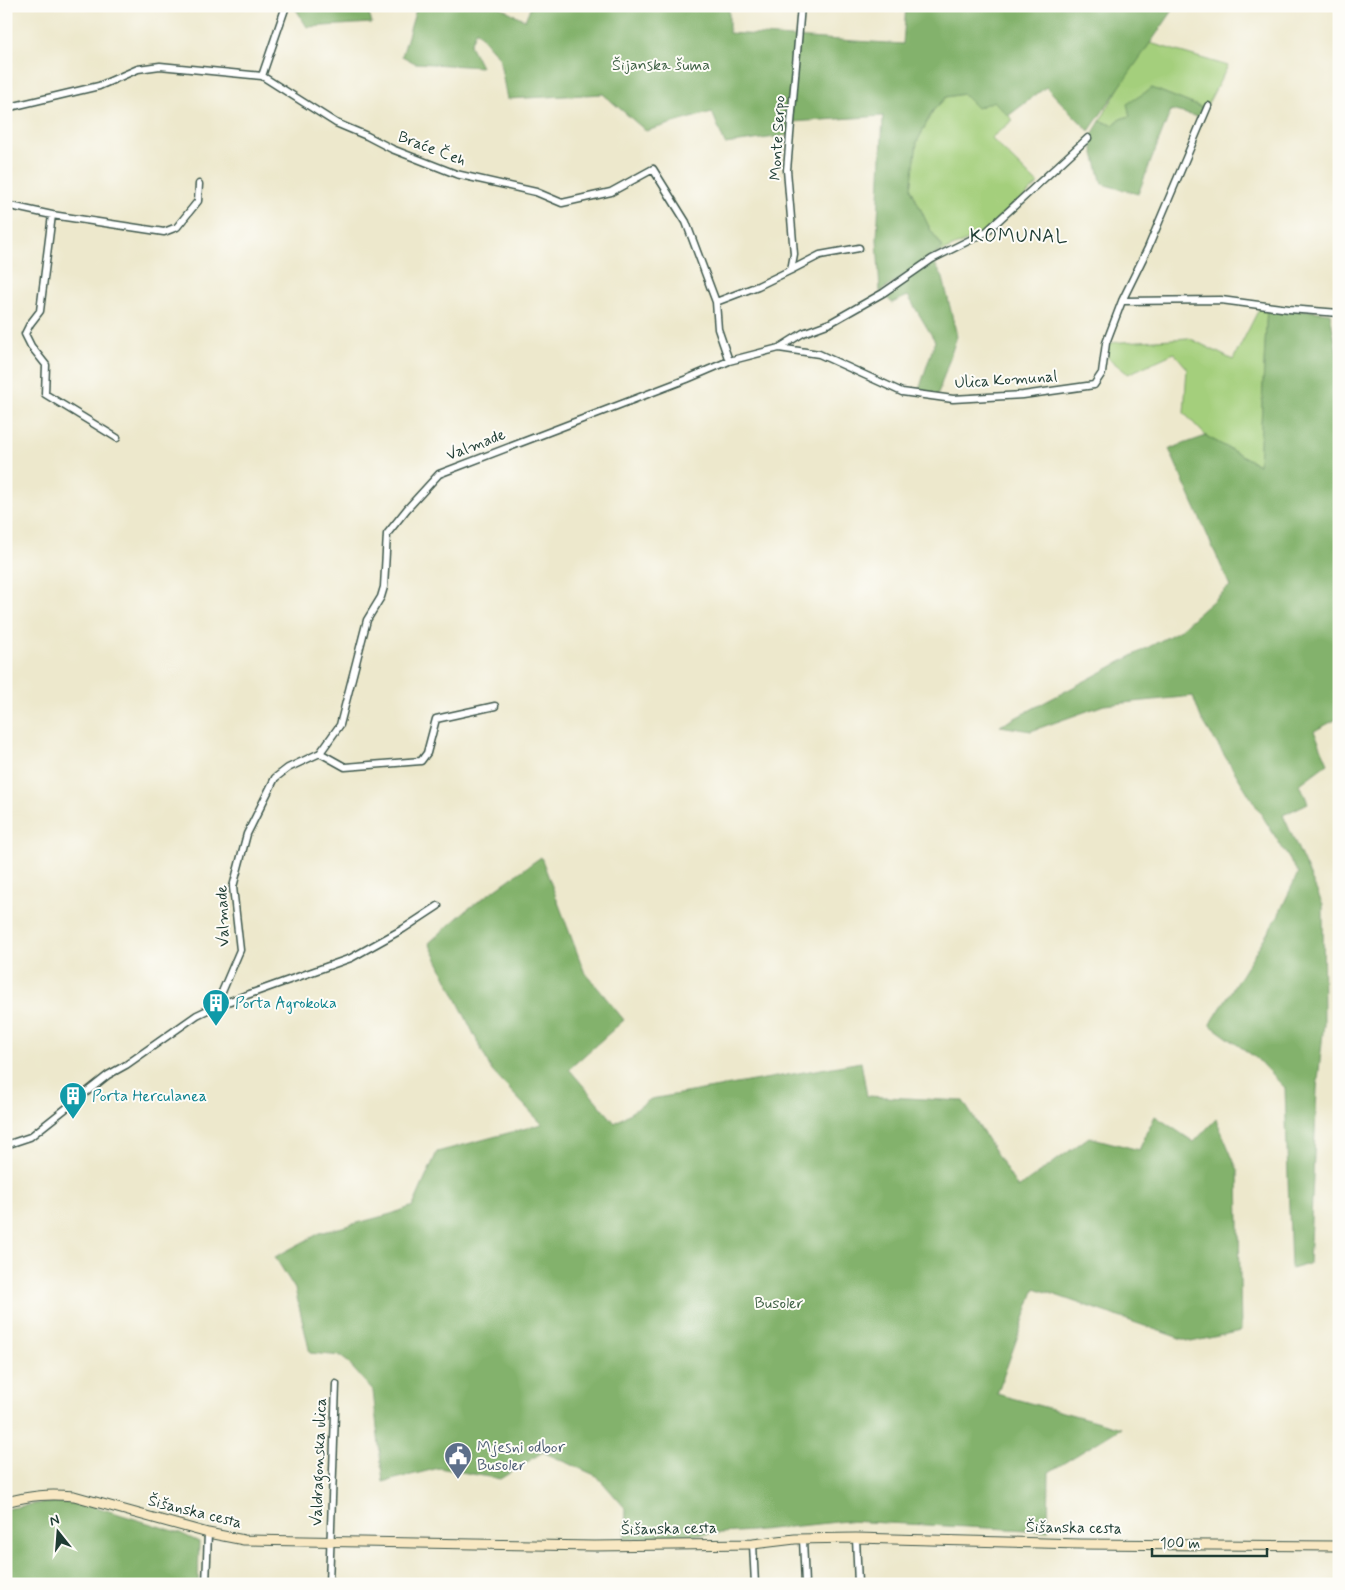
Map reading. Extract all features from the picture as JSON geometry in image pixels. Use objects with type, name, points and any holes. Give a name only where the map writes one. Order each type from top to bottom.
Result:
[{"type":"main road","name":"Šišanska cesta","points":[[6,1502],[31,1495],[56,1494],[74,1496],[208,1533],[244,1540],[594,1546],[753,1544],[803,1539],[856,1538],[1080,1544],[1339,1546]]},
{"type":"street","points":[[262,76],[286,6]]},
{"type":"street","name":"Monte Serpo","points":[[791,270],[794,254],[787,170],[801,6]]},
{"type":"street","name":"Braće Čeh","points":[[6,108],[99,86],[138,70],[160,66],[262,76],[336,123],[392,149],[456,174],[536,192],[562,203],[611,192],[653,169],[686,222],[716,302],[718,329],[729,361]]},
{"type":"street","name":"Ulica Komunal","points":[[779,348],[819,354],[902,392],[953,399],[1023,395],[1094,385],[1102,373],[1106,343],[1122,301],[1148,248],[1208,106]]},
{"type":"street","name":"Ulica Komunal","points":[[729,361],[779,348],[803,333],[830,323],[883,293],[932,260],[986,232],[1088,138]]},
{"type":"street","points":[[6,204],[52,215],[164,232],[177,227],[198,201],[199,184]]},
{"type":"street","points":[[52,215],[40,311],[25,334],[34,351],[46,365],[45,394],[117,438]]},
{"type":"street","points":[[716,302],[758,286],[820,255],[859,248]]},
{"type":"street","points":[[1122,301],[1221,300],[1339,313]]},
{"type":"street","name":"Valmade","points":[[216,1006],[240,950],[233,887],[247,834],[275,778],[288,768],[320,753],[340,725],[366,620],[381,597],[384,587],[386,534],[439,474],[687,379],[729,361]]},
{"type":"street","points":[[320,753],[345,767],[422,761],[427,753],[436,718],[495,706]]},
{"type":"street","points":[[6,1145],[30,1137],[108,1075],[197,1015],[216,1006],[351,958],[438,906]]},
{"type":"street","name":"Valdragonska ulica","points":[[329,1584],[336,1384]]},
{"type":"street","points":[[206,1584],[208,1533]]},
{"type":"street","points":[[856,1538],[858,1584]]},
{"type":"street","points":[[803,1539],[805,1584]]},
{"type":"street","points":[[753,1544],[755,1584]]},
{"type":"green space","points":[[294,6],[366,6],[372,23],[307,27]]},
{"type":"green space","name":"Šijanska šuma","points":[[417,6],[498,6],[525,20],[531,6],[729,6],[729,33],[903,44],[906,6],[1176,6],[1089,131],[1046,87],[1008,116],[994,101],[977,108],[963,94],[946,97],[932,112],[917,142],[911,189],[930,229],[943,248],[880,292],[877,239],[883,116],[792,122],[790,135],[725,144],[712,112],[646,131],[603,94],[507,99],[499,57],[476,30],[470,45],[481,67],[415,63],[402,56]]},
{"type":"green space","points":[[1150,43],[1228,66],[1205,109],[1152,88],[1130,116],[1120,119],[1113,125],[1100,121],[1131,67]]},
{"type":"green space","points":[[1152,88],[1205,109],[1198,117],[1171,110],[1138,194],[1102,184],[1090,138],[1100,121],[1113,125],[1120,119],[1130,116],[1127,104]]},
{"type":"green space","points":[[963,94],[994,101],[1013,120],[991,138],[1038,184],[986,232],[930,257],[943,247],[930,229],[911,189],[917,142],[933,111],[946,97]]},
{"type":"green space","points":[[932,259],[943,278],[957,336],[937,397],[918,393],[935,341],[908,296],[892,303],[883,293]]},
{"type":"green space","points":[[1261,305],[1267,306],[1259,465],[1206,436],[1184,413],[1187,368],[1174,353],[1128,374],[1107,357],[1106,343],[1189,338],[1233,360]]},
{"type":"green space","points":[[1267,306],[1330,313],[1339,364],[1339,718],[1314,731],[1328,763],[1300,784],[1308,803],[1283,815],[1323,905],[1324,1023],[1317,1090],[1309,1264],[1291,1269],[1285,1088],[1256,1058],[1210,1025],[1278,916],[1298,873],[1201,718],[1193,696],[1104,705],[1031,731],[1000,726],[1177,632],[1230,586],[1169,449],[1206,436],[1259,465]]},
{"type":"green space","name":"Busoler","points":[[541,857],[584,971],[624,1020],[569,1069],[615,1123],[651,1099],[861,1062],[867,1096],[963,1101],[1018,1188],[1089,1137],[1139,1150],[1155,1116],[1194,1142],[1216,1119],[1238,1171],[1241,1331],[1191,1342],[1035,1288],[997,1394],[1121,1428],[1049,1472],[1048,1531],[846,1521],[752,1531],[625,1539],[626,1509],[597,1476],[543,1452],[500,1479],[439,1468],[383,1482],[373,1391],[342,1356],[310,1353],[295,1289],[275,1257],[320,1233],[391,1214],[413,1206],[437,1152],[542,1124],[492,1071],[429,943],[465,911]]},
{"type":"green space","points":[[80,1502],[180,1533],[199,1542],[198,1584],[6,1584],[6,1509],[40,1503]]},
{"type":"place","name":"Porta Agrokoka","points":[[216,1027]]},
{"type":"place","name":"Porta Herculanea","points":[[73,1120]]},
{"type":"place","name":"Mjesni odbor Busoler","points":[[458,1480]]},
{"type":"district","name":"KOMUNAL","points":[[1019,236]]}]
